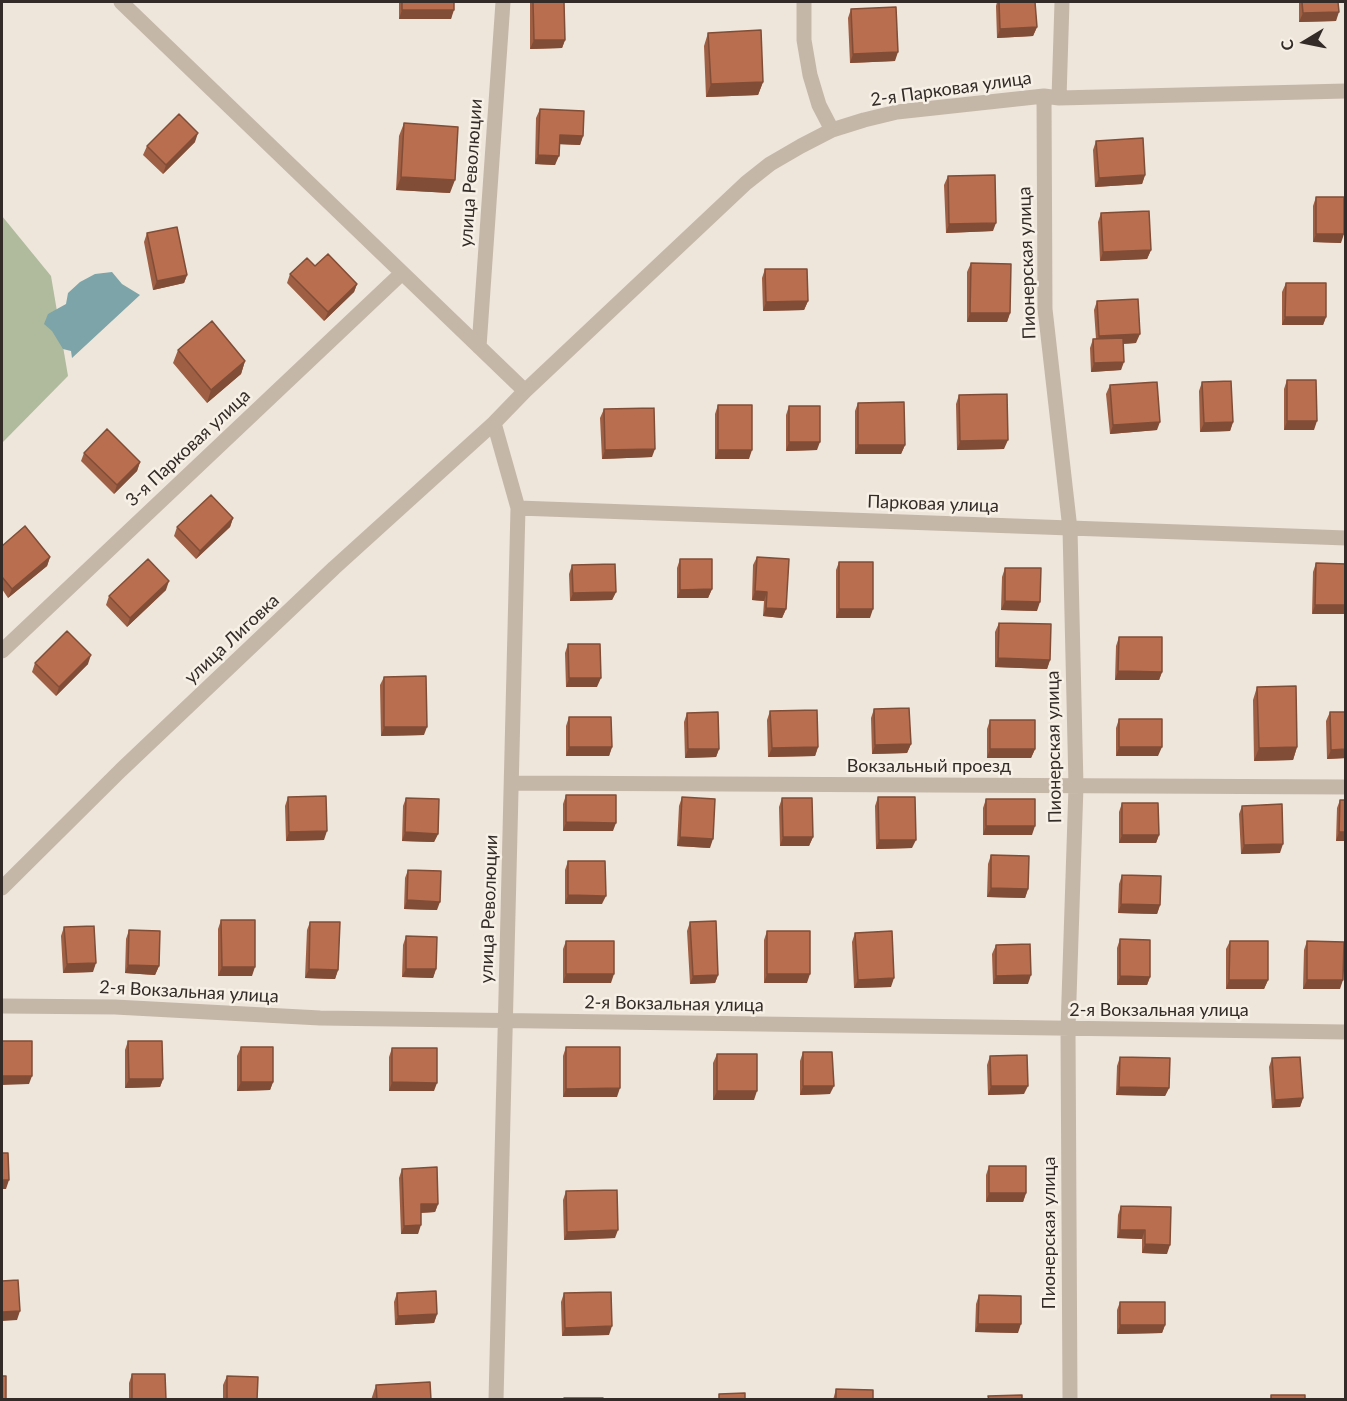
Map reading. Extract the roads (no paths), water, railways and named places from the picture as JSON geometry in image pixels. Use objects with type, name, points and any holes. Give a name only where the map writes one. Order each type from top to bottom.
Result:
[{"type":"street","points":[[122,2],[525,391]]},
{"type":"street","name":"улица Революции","points":[[479,347],[503,2]]},
{"type":"street","points":[[804,2],[804,40],[810,75],[819,105],[832,130]]},
{"type":"street","name":"Пионерская улица","points":[[1062,2],[1052,97],[1045,309],[1070,529],[1076,786],[1068,1029],[1070,1400]]},
{"type":"street","name":"2-я Парковая улица","points":[[494,423],[746,183],[778,159],[832,130],[897,112],[1052,97],[1346,90]]},
{"type":"street","name":"3-я Парковая улица","points":[[2,651],[402,273]]},
{"type":"street","name":"улица Революции","points":[[494,423],[518,508],[496,1400]]},
{"type":"street","name":"улица Лиговка","points":[[2,888],[130,762],[334,568],[494,423]]},
{"type":"street","name":"Парковая улица","points":[[518,508],[1346,538]]},
{"type":"street","name":"Вокзальный проезд","points":[[513,783],[1346,787]]},
{"type":"street","name":"2-я Вокзальная улица","points":[[2,1006],[115,1007],[320,1018],[1346,1032]]},
{"type":"water","points":[[112,272],[122,284],[140,295],[72,358],[71,351],[63,349],[52,331],[44,324],[48,314],[66,304],[68,293],[80,282],[95,274]]}]
